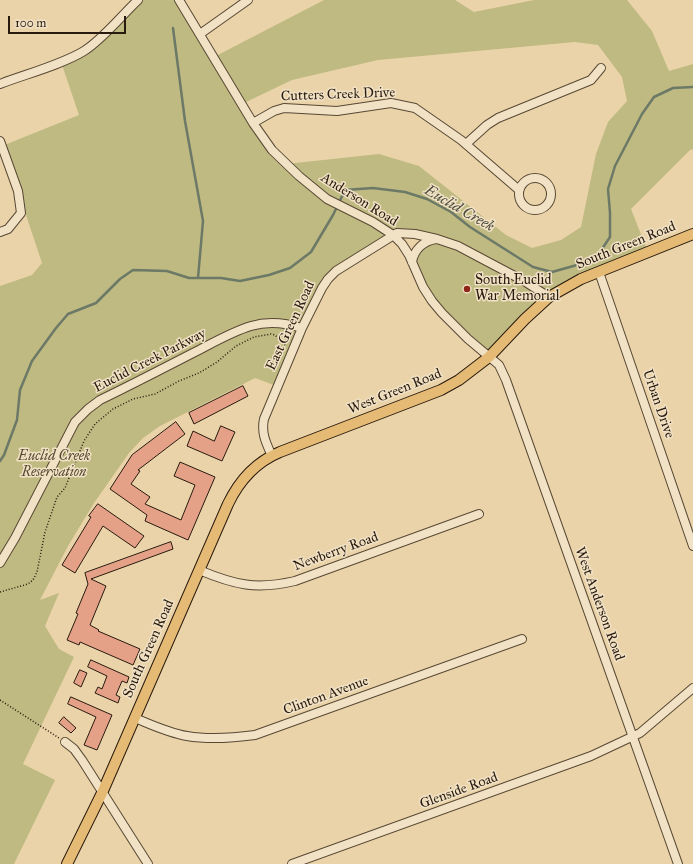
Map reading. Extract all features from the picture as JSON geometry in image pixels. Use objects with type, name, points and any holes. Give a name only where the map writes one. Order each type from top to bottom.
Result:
[{"type":"main road","name":"South Green Road","points":[[549,297],[581,279],[693,234]]},
{"type":"main road","name":"West Green Road","points":[[272,456],[441,390],[459,380],[490,358],[524,319],[549,297]]},
{"type":"main road","name":"South Green Road","points":[[67,864],[102,793],[233,493],[249,473],[264,460],[272,456]]},
{"type":"street","points":[[0,84],[67,59],[84,51],[138,0]]},
{"type":"street","name":"Anderson Road","points":[[179,0],[253,123],[268,144],[286,164],[327,198],[374,222],[393,235],[406,249],[423,287],[436,305],[468,339],[490,358]]},
{"type":"street","points":[[200,34],[248,0]]},
{"type":"street","points":[[466,144],[487,125],[498,118],[591,80],[601,68]]},
{"type":"street","name":"Cutters Creek Drive","points":[[253,123],[274,111],[284,108],[337,111],[391,103],[415,108],[466,144],[520,190]]},
{"type":"street","points":[[0,142],[18,191],[21,213],[8,229],[0,232]]},
{"type":"street","name":"Cutters Creek Drive","points":[[529,178],[540,178],[547,182],[551,188],[551,199],[544,208],[538,210],[531,209],[522,203],[519,197],[520,190],[523,183],[529,178]]},
{"type":"street","points":[[393,235],[397,233],[409,233],[437,239],[458,246],[524,281],[549,297]]},
{"type":"street","name":"East Green Road","points":[[272,456],[263,435],[263,425],[302,328],[322,288],[336,271],[393,235]]},
{"type":"street","points":[[412,263],[415,251],[428,242],[437,239]]},
{"type":"street","name":"Urban Drive","points":[[599,272],[693,546]]},
{"type":"street","name":"Euclid Creek Parkway","points":[[0,563],[15,538],[75,422],[88,409],[100,400],[135,382],[227,336],[251,326],[277,323],[289,324],[302,328]]},
{"type":"street","name":"West Anderson Road","points":[[490,358],[499,366],[503,373],[678,864]]},
{"type":"street","name":"Newberry Road","points":[[199,570],[224,580],[244,585],[257,586],[282,584],[479,514]]},
{"type":"street","name":"Clinton Avenue","points":[[134,718],[170,732],[187,736],[215,738],[255,735],[522,639]]},
{"type":"street","name":"Glenside Road","points":[[292,864],[568,765],[632,738],[648,727],[693,688]]},
{"type":"street","points":[[65,742],[82,760],[148,864]]},
{"type":"path","points":[[0,592],[28,584],[33,580],[38,565],[45,532],[57,497],[65,488],[84,441],[95,424],[113,409],[133,399],[155,394],[179,381],[199,373],[217,362],[236,346],[254,337],[268,334],[275,335],[286,346],[293,349]]},
{"type":"path","points":[[0,700],[26,715],[65,742]]},
{"type":"green space","name":"Euclid Creek Reservation","points":[[138,0],[179,0],[214,57],[324,0],[455,0],[474,12],[534,0],[627,0],[652,31],[669,71],[693,64],[693,149],[690,150],[631,209],[648,252],[563,288],[489,357],[432,301],[413,256],[432,240],[402,232],[356,258],[322,288],[314,292],[274,385],[255,378],[160,426],[143,438],[129,453],[94,503],[68,546],[40,600],[59,593],[45,626],[59,649],[74,657],[23,764],[55,780],[14,864],[0,864],[0,286],[32,275],[42,263],[2,146],[79,115],[61,62],[84,51]],"holes":[[[575,42],[598,45],[622,77],[627,101],[608,122],[596,154],[581,227],[561,240],[532,248],[506,235],[419,166],[379,154],[286,164],[242,104],[292,80],[378,60]]]},
{"type":"building","points":[[243,386],[248,396],[194,424],[189,413]]},
{"type":"building","points":[[176,422],[185,434],[138,470],[140,471],[131,484],[150,497],[145,504],[181,520],[195,485],[174,476],[180,462],[215,477],[188,540],[145,521],[147,515],[110,489],[132,455]]},
{"type":"building","points":[[221,426],[235,432],[222,461],[187,446],[193,431],[214,441]]},
{"type":"building","points":[[98,504],[144,536],[135,548],[103,526],[75,573],[62,565],[91,517],[89,516]]},
{"type":"building","points":[[171,542],[173,549],[91,579],[106,586],[90,625],[99,630],[98,631],[140,649],[133,665],[80,642],[79,645],[67,640],[88,584],[85,573]]},
{"type":"building","points":[[91,660],[129,677],[127,683],[122,681],[116,695],[120,697],[118,703],[95,693],[98,687],[102,689],[107,676],[88,667]]},
{"type":"building","points":[[80,670],[87,673],[81,687],[74,683]]},
{"type":"building","points":[[71,697],[112,715],[97,750],[84,745],[96,717],[68,704]]},
{"type":"building","points":[[64,717],[76,728],[71,733],[59,723]]},
{"type":"waterway","points":[[173,28],[185,121],[203,221],[198,278]]},
{"type":"waterway","name":"Euclid Creek","points":[[0,461],[4,455],[17,420],[20,390],[32,361],[68,314],[96,303],[120,279],[133,270],[167,271],[189,278],[221,278],[240,281],[269,275],[290,268],[311,252],[333,215],[345,190],[373,188],[405,192],[427,199],[451,212],[470,227],[533,267],[552,272],[577,265],[598,255],[610,237],[608,189],[615,166],[642,114],[654,97],[673,88],[693,87]]},
{"type":"place","name":"South Euclid War Memorial","points":[[467,289]]}]
